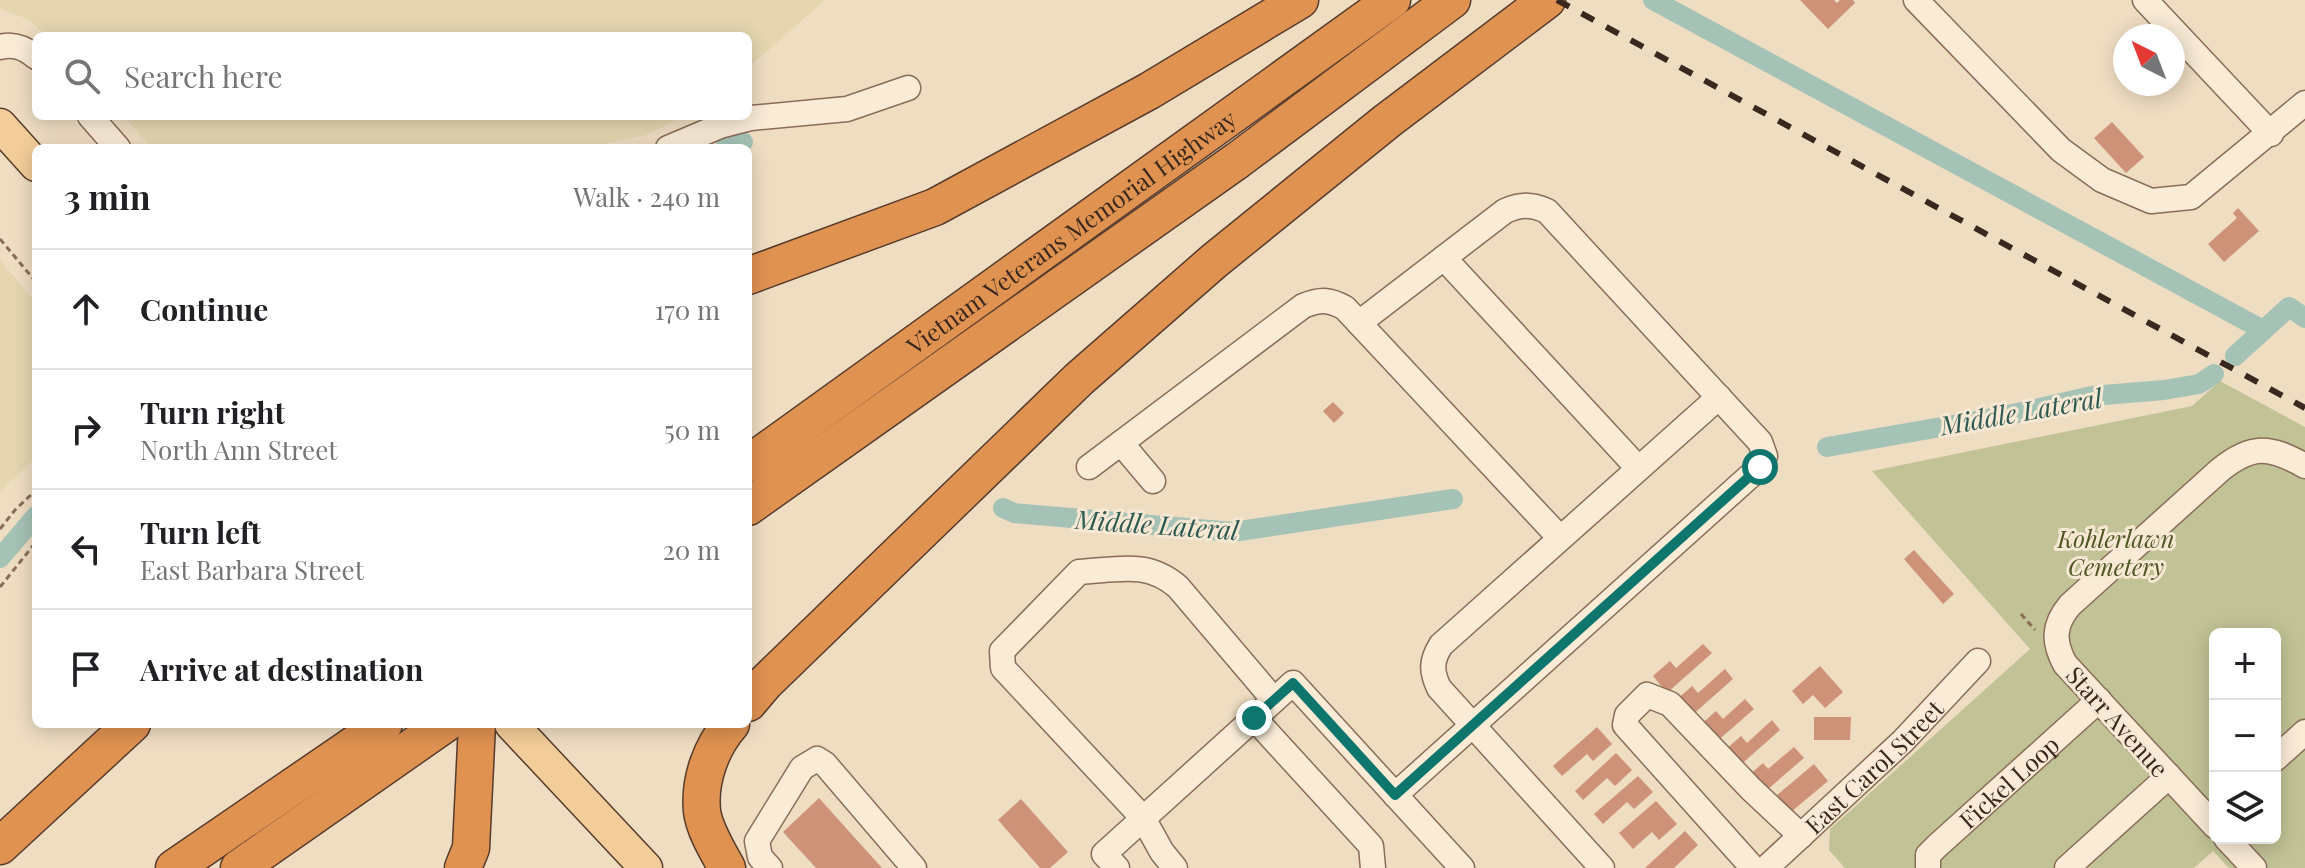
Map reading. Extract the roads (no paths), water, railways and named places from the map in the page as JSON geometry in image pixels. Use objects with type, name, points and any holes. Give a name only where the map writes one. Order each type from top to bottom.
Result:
[{"type":"highway","points":[[752,275],[935,207],[1149,91],[1300,0]]},
{"type":"highway","name":"Vietnam Veterans Memorial Highway","points":[[752,461],[1392,0]]},
{"type":"highway","points":[[752,698],[1079,379],[1214,261],[1387,121],[1547,0]]},
{"type":"highway","name":"Vietnam Veterans Memorial Highway","points":[[752,504],[1238,160],[1444,6]]},
{"type":"highway","points":[[752,662],[883,570]]},
{"type":"highway","points":[[174,868],[378,728]]},
{"type":"highway","points":[[463,868],[471,848],[477,728]]},
{"type":"highway","points":[[727,868],[702,812],[706,767],[729,728]]},
{"type":"highway","points":[[0,846],[129,730]]},
{"type":"highway","points":[[239,868],[436,730]]},
{"type":"main road","points":[[0,125],[32,161]]},
{"type":"main road","points":[[515,728],[646,868]]},
{"type":"street","points":[[1916,0],[2061,150],[2102,180],[2151,201],[2191,197],[2305,103]]},
{"type":"street","points":[[2145,0],[2271,134]]},
{"type":"street","points":[[0,47],[9,44],[32,53]]},
{"type":"street","points":[[752,118],[847,109],[908,88]]},
{"type":"street","points":[[94,120],[114,144]]},
{"type":"street","points":[[677,144],[743,120]]},
{"type":"street","points":[[1359,323],[1505,211],[1533,205],[1547,211],[1719,397],[1760,442],[1765,456],[1760,467],[1395,795]]},
{"type":"street","points":[[1444,258],[1638,468]]},
{"type":"street","points":[[1089,467],[1303,306],[1318,300],[1332,300],[1345,308],[1560,538]]},
{"type":"street","points":[[1602,868],[1439,688],[1433,674],[1433,659],[1441,645],[1719,397]]},
{"type":"street","points":[[1121,443],[1153,481]]},
{"type":"street","name":"Starr Avenue","points":[[2209,815],[2169,776],[2060,654],[2056,627],[2062,615],[2241,454],[2252,450],[2278,452],[2305,466]]},
{"type":"street","points":[[1175,868],[1143,818],[1003,668],[1002,651],[1079,572],[1139,568],[1164,575],[1178,587],[1274,700]]},
{"type":"street","name":"East Carol Street","points":[[1766,868],[1903,741],[1978,661]]},
{"type":"street","points":[[1103,863],[1143,818],[1293,683],[1462,868]]},
{"type":"street","points":[[1753,868],[1625,725],[1627,715],[1647,695],[1670,704],[1801,836]]},
{"type":"street","name":"Fickel Loop","points":[[1928,868],[1928,855],[1937,846],[2099,700]]},
{"type":"street","points":[[1254,718],[1371,846],[1373,868]]},
{"type":"street","points":[[2281,754],[2305,732]]},
{"type":"street","points":[[770,868],[760,857],[757,841],[802,768],[817,759],[825,764],[914,868]]},
{"type":"street","points":[[2067,868],[2169,776]]},
{"type":"street","points":[[2232,844],[2254,868]]},
{"type":"waterway","points":[[1653,0],[2263,330]]},
{"type":"waterway","name":"Middle Lateral","points":[[737,144],[743,142]]},
{"type":"waterway","name":"Middle Lateral","points":[[2235,356],[2289,307],[2305,318]]},
{"type":"waterway","name":"Middle Lateral","points":[[1827,447],[2004,416],[2092,396],[2199,384],[2214,374]]},
{"type":"waterway","name":"Middle Lateral","points":[[1003,508],[1014,513],[1233,532],[1453,499]]},
{"type":"waterway","name":"Middle Lateral","points":[[0,558],[32,521]]},
{"type":"railway","points":[[1557,0],[2305,408]]},
{"type":"park label","name":"Kohlerlawn Cemetery","points":[[2116,552]]}]
